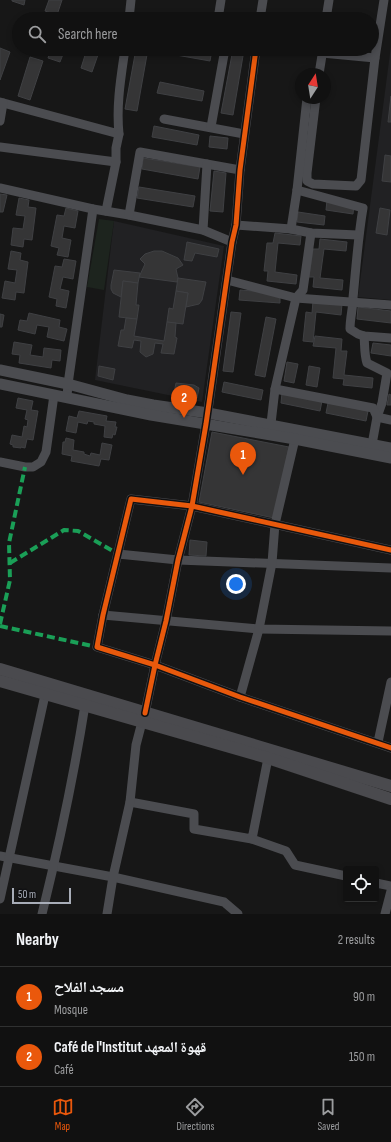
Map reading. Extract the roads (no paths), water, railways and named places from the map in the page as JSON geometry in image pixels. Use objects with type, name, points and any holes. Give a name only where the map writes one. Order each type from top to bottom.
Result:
[{"type":"main road","points":[[0,669],[93,696],[143,717],[391,799]]},
{"type":"main road","points":[[0,681],[45,695],[143,717],[391,786]]},
{"type":"street","points":[[130,12],[131,0]]},
{"type":"street","points":[[219,12],[221,0]]},
{"type":"street","points":[[261,12],[263,0]]},
{"type":"street","points":[[327,12],[329,0]]},
{"type":"street","points":[[379,32],[384,0]]},
{"type":"street","points":[[106,211],[116,162],[116,148],[119,134],[117,116],[118,101],[124,56]]},
{"type":"street","points":[[211,127],[224,56]]},
{"type":"street","points":[[107,914],[113,877],[130,802],[136,745],[154,665],[166,621],[178,560],[192,506],[207,418],[232,242],[236,225],[244,134],[255,56]]},
{"type":"street","points":[[320,68],[321,56]]},
{"type":"street","points":[[315,104],[307,181],[313,184],[356,186],[361,180],[375,58],[360,56]]},
{"type":"street","points":[[0,121],[2,102],[119,134]]},
{"type":"street","points":[[291,229],[297,190],[306,104]]},
{"type":"street","points":[[164,119],[244,134]]},
{"type":"street","points":[[0,147],[116,162]]},
{"type":"street","points":[[129,215],[140,152],[240,170]]},
{"type":"street","points":[[203,230],[207,164]]},
{"type":"street","points":[[0,188],[93,209],[203,230],[232,242]]},
{"type":"street","points":[[297,190],[363,208],[358,235],[350,329],[364,336],[391,338]]},
{"type":"street","points":[[67,397],[93,209]]},
{"type":"street","points":[[236,225],[291,229],[311,233],[358,235]]},
{"type":"street","points":[[271,430],[275,389],[296,298],[303,290],[311,233]]},
{"type":"street","points":[[227,280],[296,298],[391,305]]},
{"type":"street","points":[[364,336],[367,363],[387,373],[382,403],[377,417],[371,449]]},
{"type":"street","points":[[0,370],[68,384],[127,400],[152,410]]},
{"type":"street","points":[[0,384],[54,395],[207,418],[271,430],[371,449],[391,458]]},
{"type":"street","points":[[275,389],[373,408],[377,417]]},
{"type":"street","points":[[0,462],[33,467],[41,462],[46,452],[54,395]]},
{"type":"street","points":[[377,417],[391,420]]},
{"type":"street","points":[[271,430],[294,439],[371,449],[391,448]]},
{"type":"street","points":[[240,697],[259,629],[272,563],[275,524],[294,439]]},
{"type":"street","points":[[391,550],[192,506],[131,499],[97,647],[154,665],[240,697],[378,742],[391,748]]},
{"type":"street","points":[[118,554],[178,560],[391,568]]},
{"type":"street","points":[[103,616],[259,629],[391,631]]},
{"type":"street","points":[[378,742],[391,682]]},
{"type":"street","points":[[0,900],[4,857],[45,695]]},
{"type":"street","points":[[42,914],[54,865],[80,740],[85,705]]},
{"type":"street","points":[[252,839],[268,758]]},
{"type":"street","points":[[130,802],[194,814],[194,829],[252,839],[286,851],[295,865],[343,875]]},
{"type":"street","points":[[4,857],[113,877],[224,902],[238,914]]},
{"type":"street","points":[[379,883],[391,886]]},
{"type":"street","points":[[384,914],[391,890]]},
{"type":"place","name":"Café de l'Institut قهوة المعهد","points":[[184,418]]},
{"type":"place","name":"مسجد الفلاح","points":[[243,475]]}]
